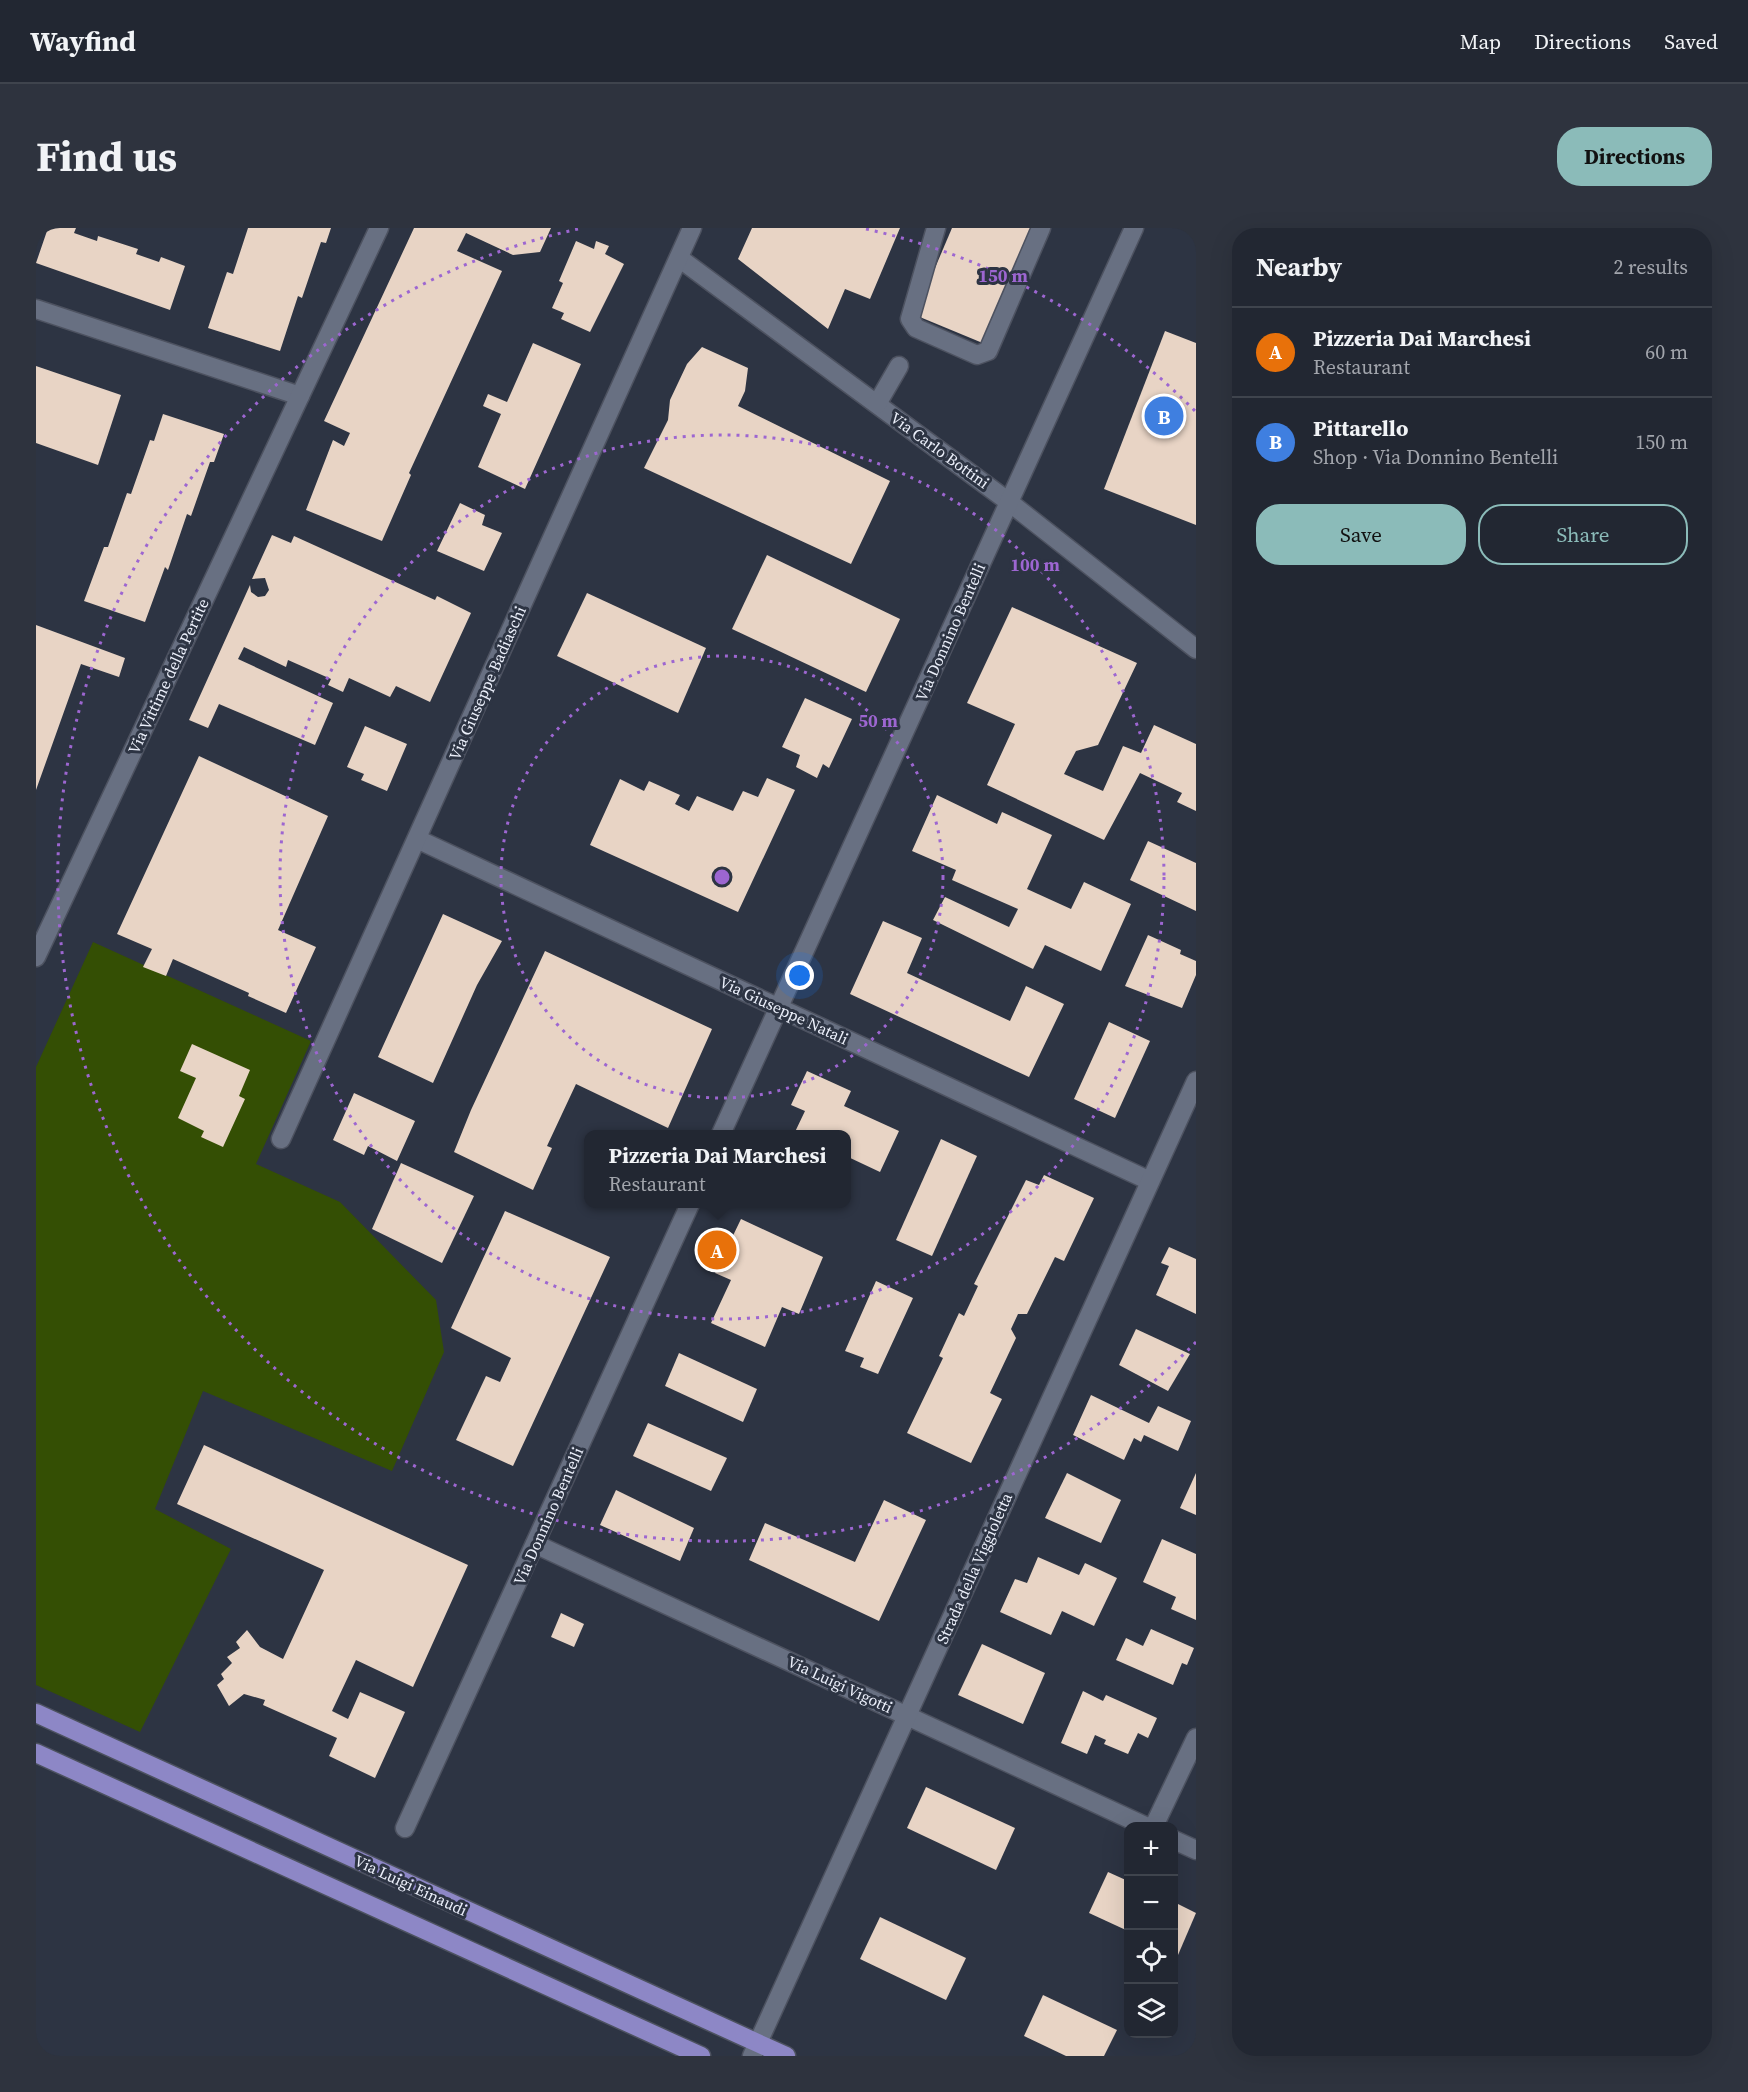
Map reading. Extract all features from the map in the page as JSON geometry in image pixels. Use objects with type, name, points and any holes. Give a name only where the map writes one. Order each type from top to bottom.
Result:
[{"type":"main road","name":"Via Luigi Einaudi","points":[[36,1713],[755,2050],[786,2056]]},
{"type":"main road","points":[[36,1753],[700,2056]]},
{"type":"street","name":"Via Vittime della Pertite","points":[[36,957],[379,228]]},
{"type":"street","name":"Via Giuseppe Badiaschi","points":[[281,1139],[692,228]]},
{"type":"street","points":[[936,228],[910,319],[916,328],[977,355],[988,351],[1041,228]]},
{"type":"street","name":"Via Donnino Bentelli","points":[[723,1130],[1134,228]]},
{"type":"street","name":"Via Carlo Bottini","points":[[679,258],[1009,502],[1196,649]]},
{"type":"street","points":[[36,309],[300,396]]},
{"type":"street","points":[[877,404],[898,366]]},
{"type":"street","name":"Via Giuseppe Natali","points":[[417,839],[1150,1181]]},
{"type":"street","name":"Strada della Viggioletta","points":[[755,2050],[1196,1081]]},
{"type":"street","name":"Via Donnino Bentelli","points":[[405,1828],[688,1208]]},
{"type":"street","name":"Via Luigi Vigotti","points":[[535,1544],[908,1715],[1134,1822]]},
{"type":"street","points":[[1156,1822],[1196,1738]]},
{"type":"street","points":[[1178,1842],[1196,1850]]},
{"type":"green space","points":[[93,942],[311,1041],[256,1164],[340,1202],[436,1300],[444,1352],[392,1471],[203,1391],[155,1509],[231,1549],[140,1732],[36,1685],[36,1067]]},
{"type":"building","points":[[48,228],[76,228],[74,233],[97,241],[98,236],[138,249],[136,254],[159,262],[161,257],[185,266],[170,310],[36,263]]},
{"type":"building","points":[[248,228],[331,228],[326,243],[321,242],[302,298],[298,296],[280,351],[208,328],[227,272],[233,274]]},
{"type":"building","points":[[414,228],[551,228],[540,252],[513,255],[466,233],[457,251],[502,271],[409,473],[411,475],[382,541],[306,510],[333,440],[344,446],[350,433],[324,421]]},
{"type":"building","points":[[752,228],[900,228],[870,299],[845,289],[828,329],[738,259]]},
{"type":"building","points":[[952,228],[1034,228],[985,344],[915,315]]},
{"type":"building","points":[[576,241],[594,249],[596,241],[609,246],[605,254],[624,264],[590,332],[561,319],[564,313],[552,308],[563,283],[559,281]]},
{"type":"building","points":[[1165,331],[1196,343],[1196,525],[1104,489]]},
{"type":"building","points":[[533,343],[581,364],[525,489],[478,467],[501,414],[483,406],[488,394],[507,402]]},
{"type":"building","points":[[702,347],[748,368],[745,391],[738,406],[890,481],[851,564],[644,468],[668,420],[670,400],[687,364]]},
{"type":"building","points":[[36,366],[121,395],[98,465],[36,443]]},
{"type":"building","points":[[163,414],[224,434],[214,462],[210,462],[191,516],[187,514],[168,570],[165,567],[145,622],[84,601],[104,547],[108,547],[127,493],[131,494],[150,440],[154,441]]},
{"type":"building","points":[[460,503],[485,515],[482,525],[502,533],[484,571],[437,551]]},
{"type":"building","points":[[272,535],[291,543],[294,536],[435,600],[437,596],[471,613],[430,702],[396,686],[390,697],[349,678],[343,692],[328,685],[331,679],[288,660],[286,667],[244,647],[238,659],[333,703],[315,745],[219,704],[208,728],[189,720],[250,585],[251,592],[258,597],[265,596],[269,590],[265,578],[252,579]]},
{"type":"building","points":[[767,555],[900,619],[866,692],[732,629]]},
{"type":"building","points":[[587,593],[706,648],[678,713],[557,656]]},
{"type":"building","points":[[1012,607],[1137,663],[1098,745],[1076,751],[1064,774],[1103,791],[1123,746],[1141,753],[1154,725],[1196,744],[1196,811],[1177,802],[1182,793],[1140,773],[1104,840],[987,785],[1015,724],[967,703]]},
{"type":"building","points":[[36,625],[125,658],[119,677],[81,664],[36,790]]},
{"type":"building","points":[[805,698],[852,719],[829,768],[823,764],[817,778],[796,767],[800,755],[782,747]]},
{"type":"building","points":[[365,726],[407,744],[387,791],[361,780],[364,774],[347,767]]},
{"type":"building","points":[[199,756],[328,816],[278,930],[316,947],[286,1013],[248,996],[249,993],[173,959],[166,976],[143,967],[152,949],[117,934]]},
{"type":"building","points":[[767,778],[795,790],[738,912],[590,845],[620,779],[644,791],[649,781],[680,795],[675,804],[689,811],[697,796],[733,811],[743,791],[758,797]]},
{"type":"building","points":[[937,795],[997,824],[1002,812],[1052,835],[1027,889],[1071,909],[1084,882],[1131,904],[1101,971],[1045,945],[1033,969],[933,920],[945,897],[1009,927],[1018,909],[952,880],[956,870],[912,851]]},
{"type":"building","points":[[1148,841],[1196,863],[1196,911],[1130,880]]},
{"type":"building","points":[[443,914],[502,941],[477,985],[433,1083],[378,1057]]},
{"type":"building","points":[[883,921],[922,938],[907,973],[1010,1021],[1026,986],[1064,1004],[1029,1077],[850,994]]},
{"type":"building","points":[[1148,935],[1181,950],[1180,954],[1196,961],[1196,975],[1182,1008],[1125,986]]},
{"type":"building","points":[[545,951],[712,1029],[668,1128],[576,1084],[547,1146],[552,1148],[533,1190],[454,1152],[471,1110]]},
{"type":"building","points":[[1109,1022],[1150,1041],[1115,1118],[1074,1099]]},
{"type":"building","points":[[192,1044],[250,1070],[239,1096],[245,1099],[223,1147],[201,1137],[204,1131],[178,1118],[196,1078],[180,1071]]},
{"type":"building","points":[[807,1071],[851,1091],[844,1106],[899,1131],[880,1172],[851,1158],[851,1130],[796,1130],[805,1111],[791,1105]]},
{"type":"building","points":[[354,1093],[415,1121],[397,1161],[368,1146],[364,1155],[333,1140]]},
{"type":"building","points":[[941,1139],[977,1156],[932,1256],[896,1240]]},
{"type":"building","points":[[401,1163],[474,1196],[442,1263],[372,1229]]},
{"type":"building","points":[[1044,1175],[1094,1198],[1064,1261],[1055,1257],[1027,1314],[1018,1314],[1011,1329],[1016,1338],[990,1393],[1002,1399],[971,1463],[907,1433],[943,1358],[939,1356],[959,1313],[964,1316],[978,1286],[974,1284],[1026,1180],[1039,1185]]},
{"type":"building","points":[[505,1211],[610,1257],[513,1466],[456,1440],[486,1376],[500,1382],[511,1358],[451,1328]]},
{"type":"building","points":[[741,1219],[823,1257],[799,1314],[782,1307],[765,1347],[711,1323],[731,1280],[715,1273]]},
{"type":"building","points":[[1169,1247],[1196,1259],[1196,1314],[1156,1295],[1169,1266],[1161,1263]]},
{"type":"building","points":[[876,1281],[913,1298],[878,1374],[860,1367],[864,1358],[845,1351]]},
{"type":"building","points":[[1136,1329],[1190,1354],[1168,1391],[1119,1365]]},
{"type":"building","points":[[679,1353],[757,1389],[743,1422],[665,1386]]},
{"type":"building","points":[[1091,1395],[1149,1423],[1158,1406],[1191,1421],[1178,1451],[1144,1435],[1141,1442],[1134,1438],[1124,1460],[1073,1435]]},
{"type":"building","points":[[648,1423],[727,1458],[711,1491],[633,1456]]},
{"type":"building","points":[[204,1445],[468,1565],[413,1687],[356,1660],[332,1711],[348,1719],[360,1692],[405,1712],[375,1778],[329,1756],[337,1738],[263,1705],[265,1700],[244,1694],[229,1706],[217,1685],[224,1679],[221,1674],[232,1663],[227,1657],[240,1648],[236,1642],[247,1630],[260,1647],[283,1659],[324,1570],[177,1504]]},
{"type":"building","points":[[1067,1473],[1121,1500],[1101,1543],[1045,1518]]},
{"type":"building","points":[[1196,1473],[1196,1515],[1180,1508]]},
{"type":"building","points":[[616,1490],[694,1528],[680,1561],[600,1525]]},
{"type":"building","points":[[884,1500],[926,1520],[879,1621],[749,1560],[765,1523],[855,1562]]},
{"type":"building","points":[[1162,1539],[1196,1554],[1196,1620],[1171,1609],[1176,1597],[1143,1582]]},
{"type":"building","points":[[1038,1557],[1079,1575],[1085,1563],[1117,1578],[1094,1626],[1062,1611],[1051,1635],[1000,1612],[1015,1579],[1027,1583]]},
{"type":"building","points":[[561,1613],[584,1624],[574,1647],[551,1637]]},
{"type":"building","points":[[1151,1629],[1194,1648],[1187,1665],[1182,1663],[1173,1685],[1116,1660],[1126,1638],[1143,1646]]},
{"type":"building","points":[[982,1644],[1045,1673],[1023,1724],[958,1695]]},
{"type":"building","points":[[1083,1691],[1103,1701],[1106,1695],[1157,1718],[1148,1738],[1138,1733],[1128,1754],[1104,1744],[1106,1740],[1095,1735],[1087,1754],[1061,1743]]},
{"type":"building","points":[[926,1787],[1015,1828],[996,1870],[907,1828]]},
{"type":"building","points":[[1108,1872],[1124,1879],[1124,1929],[1089,1913]]},
{"type":"building","points":[[1178,1904],[1196,1913],[1178,1955]]},
{"type":"building","points":[[880,1917],[966,1958],[946,2000],[860,1959]]},
{"type":"building","points":[[1043,1995],[1117,2030],[1104,2056],[1066,2056],[1024,2036]]},
{"type":"place","name":"Pittarello","points":[[1164,416]]},
{"type":"place","name":"Pizzeria Dai Marchesi","points":[[717,1250]]}]
